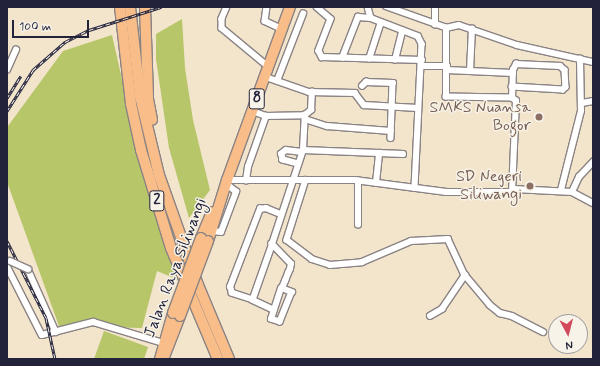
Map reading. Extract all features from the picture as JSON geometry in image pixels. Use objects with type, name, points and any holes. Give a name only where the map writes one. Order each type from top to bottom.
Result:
[{"type":"highway","points":[[114,7],[121,36]]},
{"type":"highway","name":"2","points":[[120,7],[121,36],[131,104],[141,150],[172,248],[218,359]]},
{"type":"highway","name":"2","points":[[130,7],[140,96],[159,175],[195,278],[229,359]]},
{"type":"highway","points":[[145,7],[148,100],[161,160],[159,175]]},
{"type":"highway","name":"Jalan Raya Siliwangi","points":[[161,359],[176,314],[266,77],[290,7]]},
{"type":"highway","name":"Jalan Raya Siliwangi","points":[[205,239],[212,231],[226,185]]},
{"type":"street","points":[[227,7],[222,20],[222,28],[269,67]]},
{"type":"street","points":[[267,7],[265,21],[282,29]]},
{"type":"street","points":[[316,7],[331,19],[319,51],[320,55],[342,58],[395,60],[470,71],[513,73]]},
{"type":"street","points":[[368,7],[371,18]]},
{"type":"street","points":[[387,7],[435,26],[446,28],[456,25],[518,45],[593,62]]},
{"type":"street","points":[[435,7],[435,26]]},
{"type":"street","points":[[277,81],[303,14]]},
{"type":"street","points":[[342,58],[358,17],[371,18],[420,38],[423,47],[418,108],[415,188]]},
{"type":"street","points":[[369,59],[381,23]]},
{"type":"street","points":[[446,28],[446,97],[512,98]]},
{"type":"street","points":[[470,71],[472,29]]},
{"type":"street","points":[[395,60],[402,31]]},
{"type":"street","points":[[7,70],[16,50]]},
{"type":"street","points":[[562,190],[582,103],[580,59]]},
{"type":"street","points":[[226,185],[246,181],[358,181],[446,192],[511,193],[514,189],[516,102],[512,98],[512,87],[515,66],[521,63],[560,66],[565,70],[565,88],[560,91],[512,87]]},
{"type":"street","points":[[266,77],[312,92],[355,93],[362,104],[418,108]]},
{"type":"street","points":[[362,86],[366,82],[392,82],[390,138]]},
{"type":"street","points":[[253,300],[302,151],[305,117],[310,110],[312,92]]},
{"type":"street","points":[[582,103],[593,101]]},
{"type":"street","points":[[253,111],[266,116],[305,117],[327,126],[391,131]]},
{"type":"street","points":[[246,181],[248,166],[266,116]]},
{"type":"street","points":[[298,164],[283,160],[280,154],[286,150],[403,154]]},
{"type":"street","points":[[376,183],[379,153]]},
{"type":"street","points":[[572,192],[579,177],[593,162]]},
{"type":"street","points":[[306,180],[287,240],[312,259],[330,265],[362,262],[411,241],[448,239],[465,275],[496,310],[543,332]]},
{"type":"street","points":[[358,181],[358,225]]},
{"type":"street","points":[[514,189],[562,190],[572,192],[593,203]]},
{"type":"street","points":[[274,310],[253,300],[232,293],[230,287],[260,209],[266,208],[281,214]]},
{"type":"street","points":[[272,246],[291,264],[282,288],[274,310],[271,320],[282,323],[292,292],[282,288]]},
{"type":"street","points":[[56,332],[28,269],[8,262],[9,272],[41,334],[56,332],[93,322],[166,344]]},
{"type":"street","points":[[430,316],[442,310],[465,275]]},
{"type":"green space","points":[[182,19],[185,68],[193,120],[210,190],[189,218],[169,148],[156,59],[156,34]]},
{"type":"green space","points":[[112,35],[137,146],[181,281],[157,271],[142,328],[59,326],[7,182],[8,126],[63,51]]},
{"type":"green space","points":[[104,331],[148,347],[144,359],[94,359]]},
{"type":"railway","points":[[7,111],[33,70],[65,42],[89,30],[161,7]]},
{"type":"railway","points":[[7,98],[21,76]]},
{"type":"railway","points":[[7,241],[46,318],[55,359]]},
{"type":"place","name":"SMKS Nuansa Bogor","points":[[539,117]]},
{"type":"place","name":"SD Negeri Siliwangi","points":[[530,186]]}]
